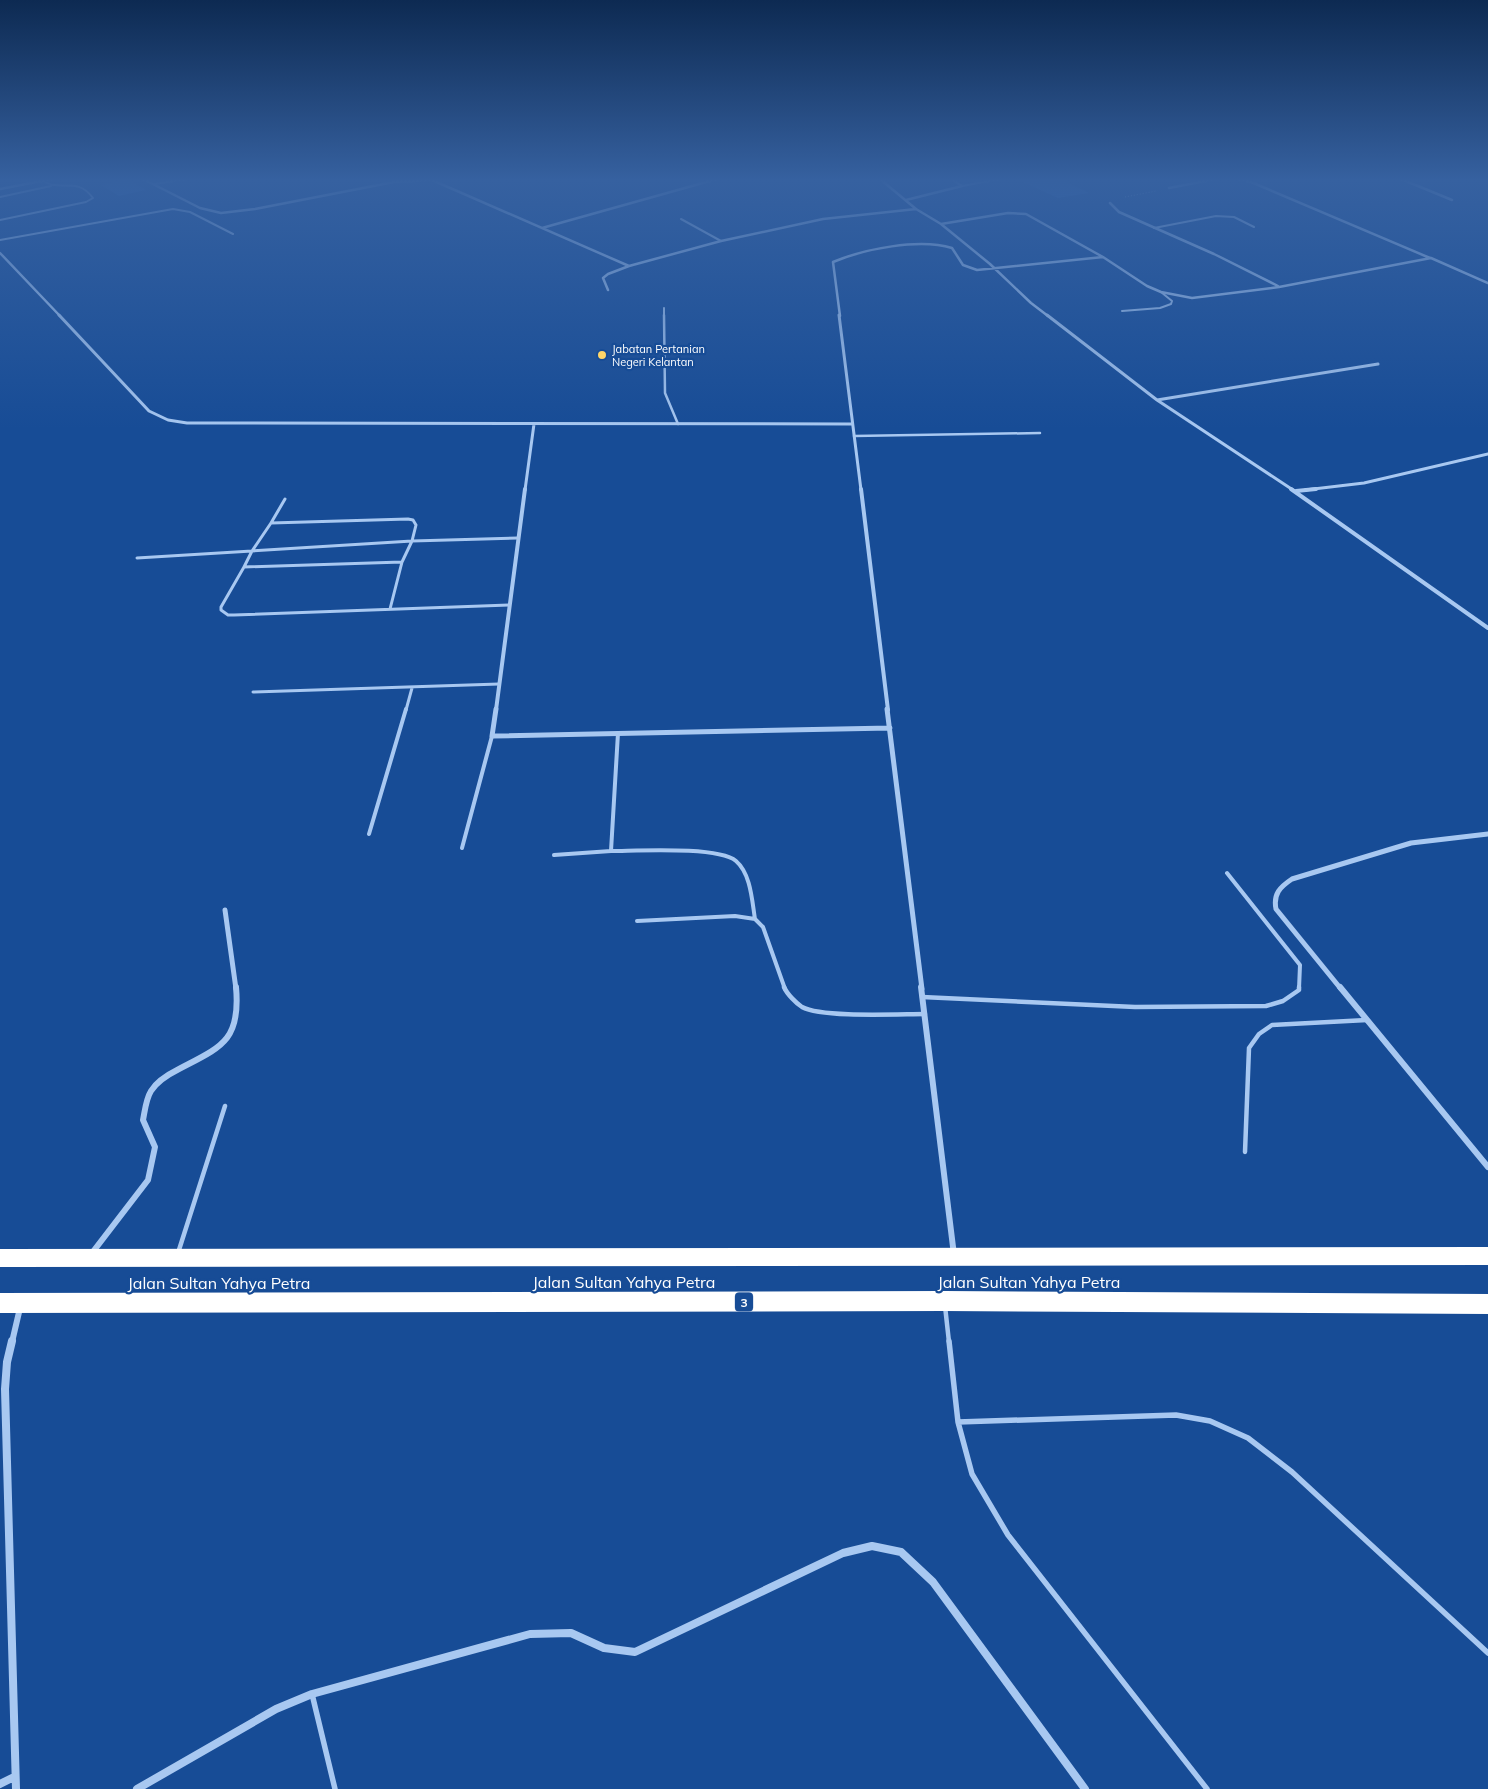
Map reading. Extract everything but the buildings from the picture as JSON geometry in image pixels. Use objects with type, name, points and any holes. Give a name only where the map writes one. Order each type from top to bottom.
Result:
[{"type":"highway","name":"Jalan Sultan Yahya Petra","points":[[0,1258],[1488,1256]]},
{"type":"highway","name":"Jalan Sultan Yahya Petra","points":[[0,1303],[944,1301],[1488,1304]]},
{"type":"street","points":[[9,262],[149,411],[168,420],[187,423],[852,424]]},
{"type":"street","points":[[621,262],[629,266]]},
{"type":"street","points":[[608,290],[603,278],[608,274],[642,262]]},
{"type":"street","points":[[834,262],[852,424],[954,1257]]},
{"type":"street","points":[[963,262],[966,267],[977,270],[996,270],[1058,262]]},
{"type":"street","points":[[987,262],[1030,303],[1157,400],[1295,492],[1488,628]]},
{"type":"street","points":[[1111,262],[1147,286],[1177,296],[1200,298],[1279,287],[1407,262]]},
{"type":"street","points":[[1227,262],[1279,287]]},
{"type":"street","points":[[1441,262],[1488,283]]},
{"type":"street","points":[[1157,400],[1378,364]]},
{"type":"street","points":[[534,424],[492,736],[890,728]]},
{"type":"street","points":[[1295,492],[1364,483],[1488,454]]},
{"type":"street","points":[[1488,834],[1411,843],[1380,851],[1292,879],[1282,885],[1276,892],[1274,900],[1276,909],[1488,1167]]},
{"type":"street","points":[[89,1258],[148,1180],[155,1148],[142,1120],[152,1088],[175,1070],[210,1052],[224,1042],[236,1023],[236,983],[225,910]]},
{"type":"street","points":[[16,1789],[14,1777],[5,1389],[7,1362],[21,1303]]},
{"type":"street","points":[[137,1789],[276,1709],[312,1694],[530,1634],[570,1633],[604,1648],[635,1652],[843,1554],[872,1546],[901,1552],[933,1582],[1085,1789]]},
{"type":"street","points":[[0,1784],[14,1777]]},
{"type":"lane","points":[[1122,311],[1160,308],[1171,304],[1172,301],[1162,292]]},
{"type":"lane","points":[[664,308],[665,393],[678,424]]},
{"type":"lane","points":[[854,436],[1040,433]]},
{"type":"lane","points":[[285,500],[252,551],[221,607],[223,613],[228,615],[509,605]]},
{"type":"lane","points":[[270,523],[413,520],[416,526],[412,541],[402,562],[390,610]]},
{"type":"lane","points":[[137,558],[412,541],[518,538]]},
{"type":"lane","points":[[244,567],[402,562]]},
{"type":"lane","points":[[253,692],[499,684]]},
{"type":"lane","points":[[369,834],[412,688]]},
{"type":"lane","points":[[612,851],[618,734]]},
{"type":"lane","points":[[462,848],[492,736]]},
{"type":"lane","points":[[554,855],[612,851],[701,852],[720,854],[735,860],[745,876],[755,919],[763,927],[786,992],[802,1007],[822,1013],[925,1014]]},
{"type":"lane","points":[[922,997],[1135,1007],[1266,1006],[1283,1001],[1299,990],[1300,965],[1227,873]]},
{"type":"lane","points":[[637,922],[735,916],[755,919]]},
{"type":"lane","points":[[1245,1152],[1250,1048],[1254,1038],[1263,1029],[1272,1025],[1369,1020]]},
{"type":"lane","points":[[176,1258],[225,1106]]},
{"type":"lane","points":[[944,1301],[958,1422],[972,1474],[1008,1535],[1207,1789]]},
{"type":"lane","points":[[958,1422],[1176,1415],[1210,1421],[1248,1438],[1292,1472],[1488,1653]]},
{"type":"lane","points":[[312,1694],[335,1789]]},
{"type":"place","name":"Jabatan Pertanian Negeri Kelantan","points":[[602,355]]}]
